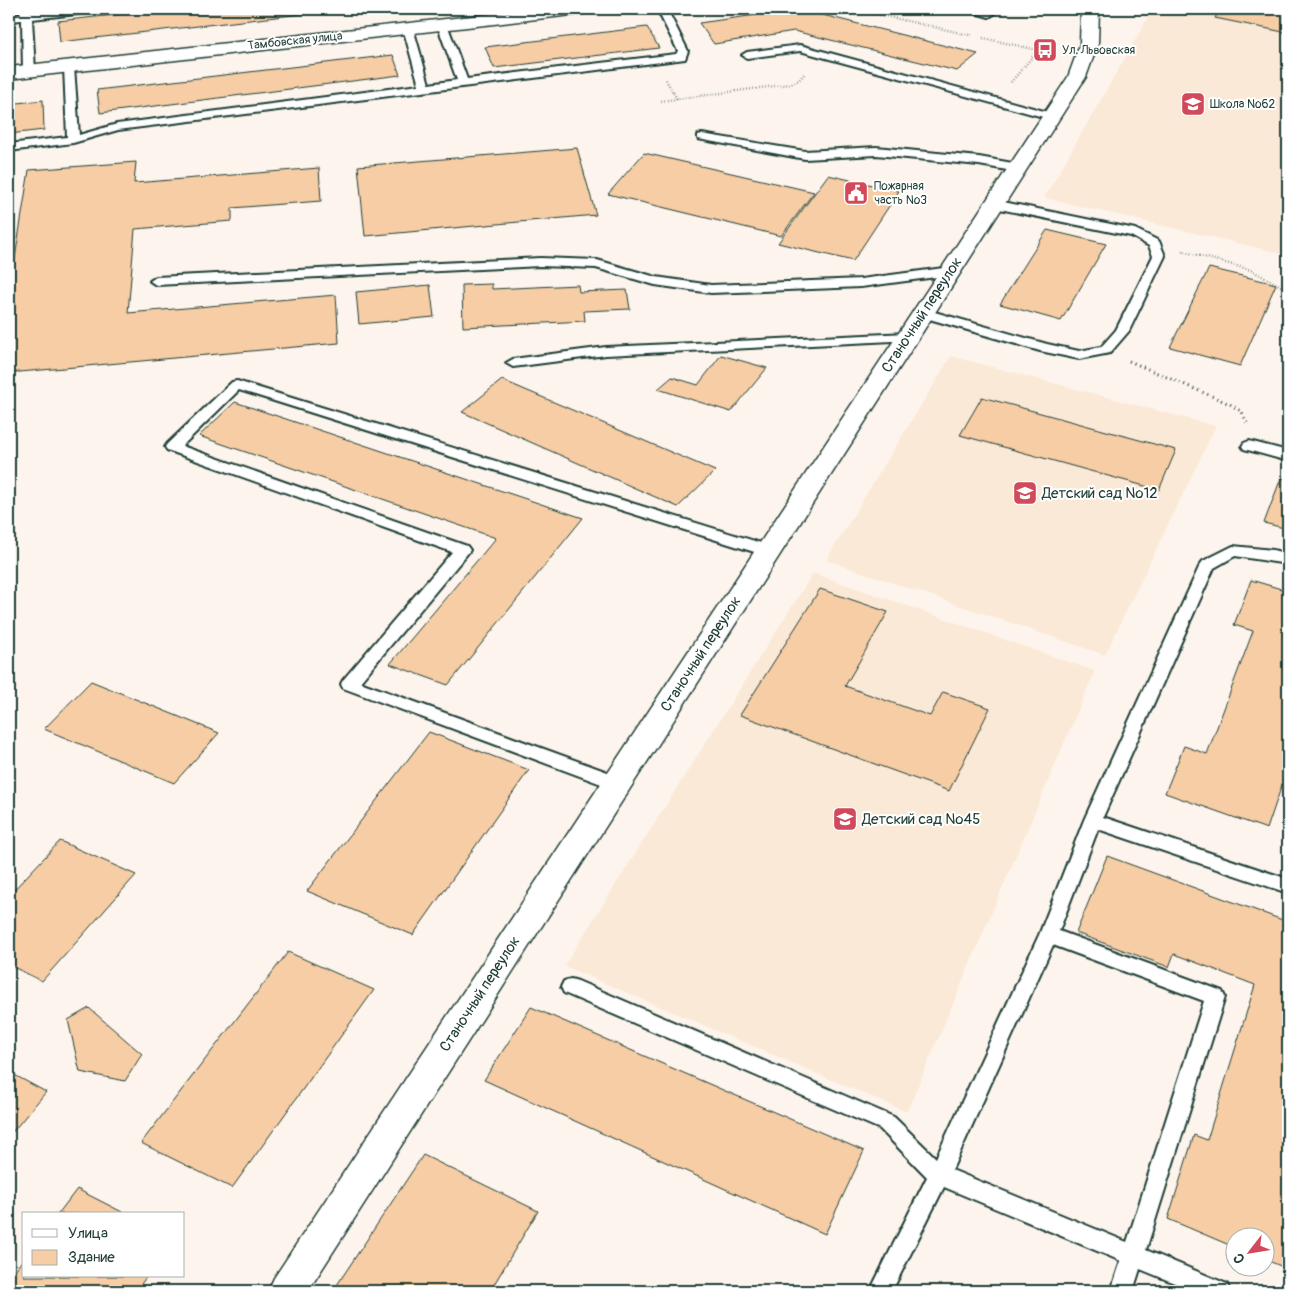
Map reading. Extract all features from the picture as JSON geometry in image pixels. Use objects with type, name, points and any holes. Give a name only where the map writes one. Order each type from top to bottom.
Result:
[{"type":"main road","name":"Тамбовская улица","points":[[9,73],[442,24],[517,12],[581,9]]},
{"type":"main road","name":"Станочный переулок","points":[[287,1291],[1077,77],[1087,55],[1091,34],[1090,9]]},
{"type":"lane","points":[[9,18],[26,12],[95,9]]},
{"type":"lane","points":[[9,148],[72,140],[117,127],[681,57],[683,50],[662,9]]},
{"type":"lane","points":[[966,9],[990,14]]},
{"type":"lane","points":[[26,12],[29,71]]},
{"type":"lane","points":[[442,24],[463,83]]},
{"type":"lane","points":[[408,28],[425,88]]},
{"type":"lane","points":[[747,55],[800,48],[1051,116]]},
{"type":"lane","points":[[69,67],[72,140]]},
{"type":"lane","points":[[702,137],[804,155],[876,152],[971,160],[1018,168]]},
{"type":"lane","points":[[924,313],[1045,348],[1080,355],[1105,350],[1122,331],[1159,256],[1155,244],[1136,234],[994,204]]},
{"type":"lane","points":[[156,281],[540,262],[597,264],[655,281],[710,289],[862,283],[950,271]]},
{"type":"lane","points":[[514,363],[606,351],[908,337]]},
{"type":"lane","points":[[618,783],[349,684],[462,550],[172,447],[237,384],[769,551]]},
{"type":"lane","points":[[1249,446],[1288,456]]},
{"type":"lane","points":[[881,1291],[939,1175],[1048,935],[1093,820],[1208,565],[1233,551],[1273,555],[1288,559]]},
{"type":"lane","points":[[1093,820],[1288,886]]},
{"type":"lane","points":[[1048,935],[1215,997],[1122,1291]]},
{"type":"lane","points":[[571,987],[887,1123],[939,1175],[1134,1254],[1219,1291]]},
{"type":"path","points":[[854,9],[1038,50]]},
{"type":"path","points":[[995,101],[1038,50],[1067,40]]},
{"type":"path","points":[[661,101],[790,84],[799,80],[823,54]]},
{"type":"path","points":[[1155,244],[1259,273],[1275,280],[1288,290]]},
{"type":"path","points":[[1105,350],[1230,404],[1242,412],[1247,420],[1249,446]]},
{"type":"shaded area","name":"Школа №62","points":[[1153,9],[1288,9],[1288,255],[1044,198]]},
{"type":"shaded area","name":"Детский сад №12","points":[[951,356],[1216,426],[1105,655],[826,560]]},
{"type":"shaded area","name":"Детский сад №45","points":[[813,573],[1095,671],[907,1112],[564,966]]},
{"type":"building","points":[[170,9],[345,9],[60,42],[58,21]]},
{"type":"building","points":[[799,9],[978,54],[957,71],[794,31],[714,44],[699,23]]},
{"type":"building","points":[[1220,9],[1288,9],[1288,33],[1215,18]]},
{"type":"building","points":[[647,27],[659,48],[494,68],[485,47]]},
{"type":"building","points":[[393,55],[400,75],[100,113],[97,90]]},
{"type":"building","points":[[43,100],[44,130],[9,134],[9,104]]},
{"type":"building","points":[[577,148],[596,215],[365,236],[358,166]]},
{"type":"building","points":[[644,153],[814,192],[781,236],[608,194]]},
{"type":"building","points":[[136,162],[134,183],[319,168],[321,201],[232,208],[232,221],[135,229],[128,313],[336,295],[339,343],[9,373],[9,296],[29,170]]},
{"type":"building","points":[[828,175],[899,191],[853,261],[778,243]]},
{"type":"building","points":[[1047,230],[1106,244],[1061,321],[1000,304]]},
{"type":"building","points":[[1209,268],[1276,284],[1240,366],[1170,347]]},
{"type":"building","points":[[492,284],[492,289],[578,285],[579,292],[627,290],[630,309],[584,311],[585,321],[463,327],[462,285]]},
{"type":"building","points":[[430,285],[434,317],[359,324],[356,292]]},
{"type":"building","points":[[721,355],[767,368],[731,412],[658,389],[672,377],[698,385]]},
{"type":"building","points":[[502,380],[715,471],[678,507],[462,412]]},
{"type":"building","points":[[982,397],[1176,450],[1159,490],[960,435]]},
{"type":"building","points":[[235,402],[583,518],[448,685],[390,664],[496,538],[199,436]]},
{"type":"building","points":[[1281,478],[1288,480],[1288,529],[1264,523]]},
{"type":"building","points":[[1251,580],[1288,591],[1288,767],[1267,829],[1165,793],[1184,746],[1207,754],[1253,631],[1234,625]]},
{"type":"building","points":[[820,589],[888,612],[845,686],[930,716],[943,692],[990,708],[949,791],[740,715]]},
{"type":"building","points":[[91,681],[219,733],[174,783],[44,729]]},
{"type":"building","points":[[429,732],[529,770],[413,935],[307,891]]},
{"type":"building","points":[[60,841],[136,875],[42,981],[9,965],[9,895]]},
{"type":"building","points":[[1107,856],[1288,922],[1288,1246],[1283,1267],[1274,1263],[1274,1228],[1224,1228],[1224,1243],[1168,1219],[1194,1135],[1207,1140],[1255,985],[1174,954],[1169,967],[1076,933]]},
{"type":"building","points":[[288,952],[374,990],[232,1188],[141,1143]]},
{"type":"building","points":[[531,1007],[864,1151],[825,1234],[484,1080]]},
{"type":"building","points":[[89,1008],[142,1054],[125,1081],[80,1072],[68,1020]]},
{"type":"building","points":[[9,1072],[46,1092],[9,1136]]},
{"type":"building","points":[[423,1155],[538,1211],[490,1291],[333,1291]]},
{"type":"building","points":[[77,1189],[122,1212],[60,1212]]},
{"type":"building","points":[[22,1261],[22,1278],[146,1278],[136,1291],[9,1291],[9,1278]]},
{"type":"place","name":"Ул. Львовская","points":[[1045,50]]},
{"type":"place","name":"Школа №62","points":[[1193,104]]},
{"type":"place","name":"Пожарная часть №3","points":[[856,193]]},
{"type":"place","name":"Детский сад №12","points":[[1025,493]]},
{"type":"place","name":"Детский сад №45","points":[[845,819]]}]
